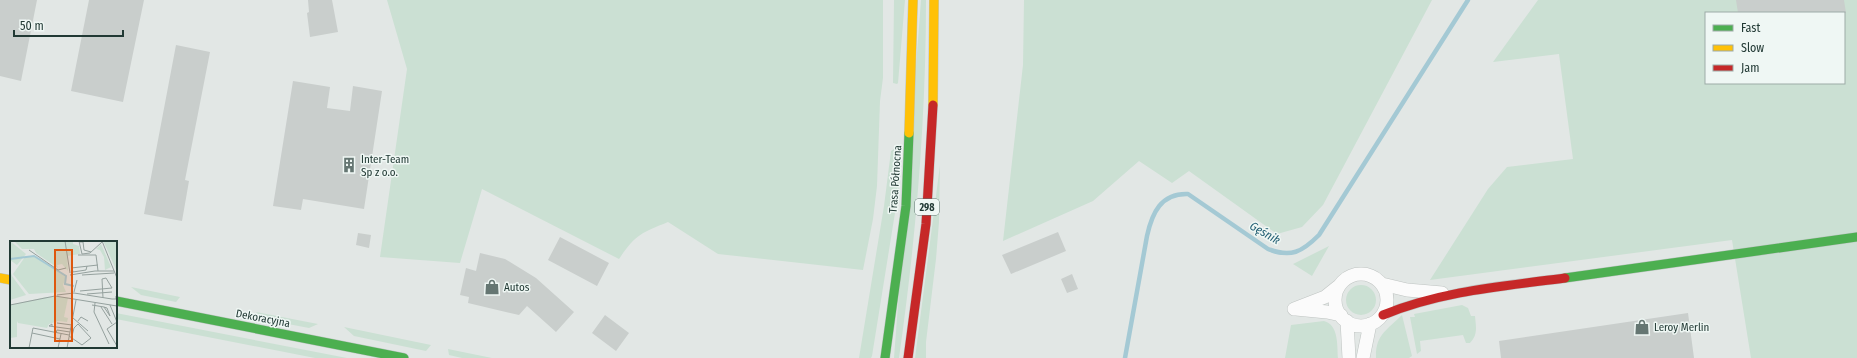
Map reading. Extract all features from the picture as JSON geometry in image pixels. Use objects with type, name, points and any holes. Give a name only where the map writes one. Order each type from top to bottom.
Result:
[{"type":"street","name":"Trasa Północna","points":[[885,358],[889,338],[906,206],[911,102],[913,0]]},
{"type":"street","name":"298","points":[[908,358],[927,207],[933,103],[934,0]]},
{"type":"street","points":[[1454,293],[1407,290],[1382,284],[1369,275],[1361,274],[1353,275],[1346,279],[1325,297],[1294,309],[1327,312],[1362,326],[1370,324],[1383,315],[1407,305],[1454,293],[1857,237]]},
{"type":"street","points":[[0,278],[10,280]]},
{"type":"street","points":[[1382,284],[1386,291],[1387,299],[1383,315]]},
{"type":"street","points":[[1340,285],[1335,300],[1344,318],[1349,358]]},
{"type":"street","name":"Dekoracyjna","points":[[117,301],[404,358]]},
{"type":"street","points":[[1363,358],[1370,324]]},
{"type":"street","points":[[882,358],[889,338]]},
{"type":"green space","points":[[387,0],[883,0],[883,78],[880,101],[877,186],[873,219],[863,270],[718,254],[668,222],[639,236],[619,259],[482,189],[460,263],[380,257],[407,69]]},
{"type":"green space","points":[[894,0],[905,0],[897,84],[893,83]]},
{"type":"green space","points":[[921,0],[926,0],[926,45],[919,179],[899,358],[894,358]]},
{"type":"green space","points":[[1024,0],[1432,0],[1323,205],[1302,227],[1277,234],[1189,171],[1172,183],[1139,161],[1093,201],[1003,241],[1023,65]]},
{"type":"green space","points":[[1538,0],[1857,0],[1857,358],[1751,358],[1732,240],[1430,280],[1488,189],[1507,167],[1573,159],[1559,54],[1493,62]]},
{"type":"green space","points":[[894,149],[899,188],[872,356],[871,358],[859,358],[884,206],[891,151]]},
{"type":"green space","points":[[940,165],[939,222],[926,342],[926,358],[915,358]]},
{"type":"green space","points":[[1329,246],[1312,276],[1293,264]]},
{"type":"green space","points":[[1361,285],[1367,286],[1375,294],[1375,306],[1367,314],[1361,315],[1355,314],[1347,306],[1346,300],[1347,294],[1355,286]]},
{"type":"green space","points":[[131,287],[180,297],[176,302],[141,295]]},
{"type":"green space","points":[[1462,305],[1468,308],[1471,316],[1475,316],[1476,327],[1473,340],[1470,343],[1466,343],[1463,335],[1420,341],[1421,351],[1417,354],[1410,317],[1415,317],[1414,314]]},
{"type":"green space","points":[[256,312],[318,324],[309,328],[267,320],[262,318]]},
{"type":"green space","points":[[117,313],[347,358],[315,358],[117,319]]},
{"type":"green space","points":[[1402,315],[1412,356],[1409,358],[1376,358],[1376,350],[1380,338]]},
{"type":"green space","points":[[1324,321],[1329,323],[1335,331],[1338,358],[1285,358],[1291,325]]},
{"type":"green space","points":[[344,327],[431,345],[426,351],[354,336]]},
{"type":"green space","points":[[448,349],[492,358],[462,358],[449,355]]},
{"type":"building","points":[[0,0],[37,0],[21,81],[0,76]]},
{"type":"building","points":[[89,0],[144,0],[123,102],[71,91]]},
{"type":"building","points":[[308,0],[332,0],[338,32],[310,37],[307,13],[309,12]]},
{"type":"building","points":[[1736,0],[1844,0],[1846,13],[1845,12],[1738,12]]},
{"type":"building","points":[[176,45],[210,52],[185,180],[189,181],[182,221],[144,214]]},
{"type":"building","points":[[293,81],[330,87],[327,108],[350,111],[353,86],[382,91],[364,209],[303,199],[301,210],[273,206]]},
{"type":"building","points":[[1058,232],[1066,251],[1011,274],[1002,255]]},
{"type":"building","points":[[358,233],[371,235],[369,248],[356,245]]},
{"type":"building","points":[[560,237],[609,263],[597,286],[548,260]]},
{"type":"building","points":[[480,253],[505,259],[536,278],[574,312],[556,332],[527,306],[519,315],[468,303],[469,297],[460,295],[466,268],[476,271]]},
{"type":"building","points":[[1072,274],[1078,289],[1067,293],[1061,279]]},
{"type":"building","name":"Leroy Merlin","points":[[1688,313],[1694,358],[1501,358],[1499,341]]},
{"type":"building","points":[[605,315],[629,333],[616,351],[592,333]]},
{"type":"waterway","name":"Gęśnik","points":[[1125,358],[1147,236],[1155,212],[1159,206],[1171,197],[1188,194],[1268,249],[1276,252],[1290,253],[1296,252],[1307,246],[1319,235],[1468,0]]},
{"type":"traffic: fast","points":[[885,358],[906,206],[909,133]]},
{"type":"traffic: fast","points":[[1565,278],[1857,237]]},
{"type":"traffic: fast","points":[[117,301],[404,358]]},
{"type":"traffic: slow","points":[[909,133],[913,0]]},
{"type":"traffic: slow","points":[[933,105],[934,0]]},
{"type":"traffic: slow","points":[[0,278],[10,280]]},
{"type":"traffic: jam","points":[[908,358],[926,224],[933,105]]},
{"type":"traffic: jam","points":[[1383,315],[1427,300],[1473,290],[1565,278]]},
{"type":"place","name":"Inter-Team Sp z o.o.","points":[[349,165]]},
{"type":"place","name":"Autos","points":[[492,287]]},
{"type":"place","name":"Leroy Merlin","points":[[1642,327]]}]
